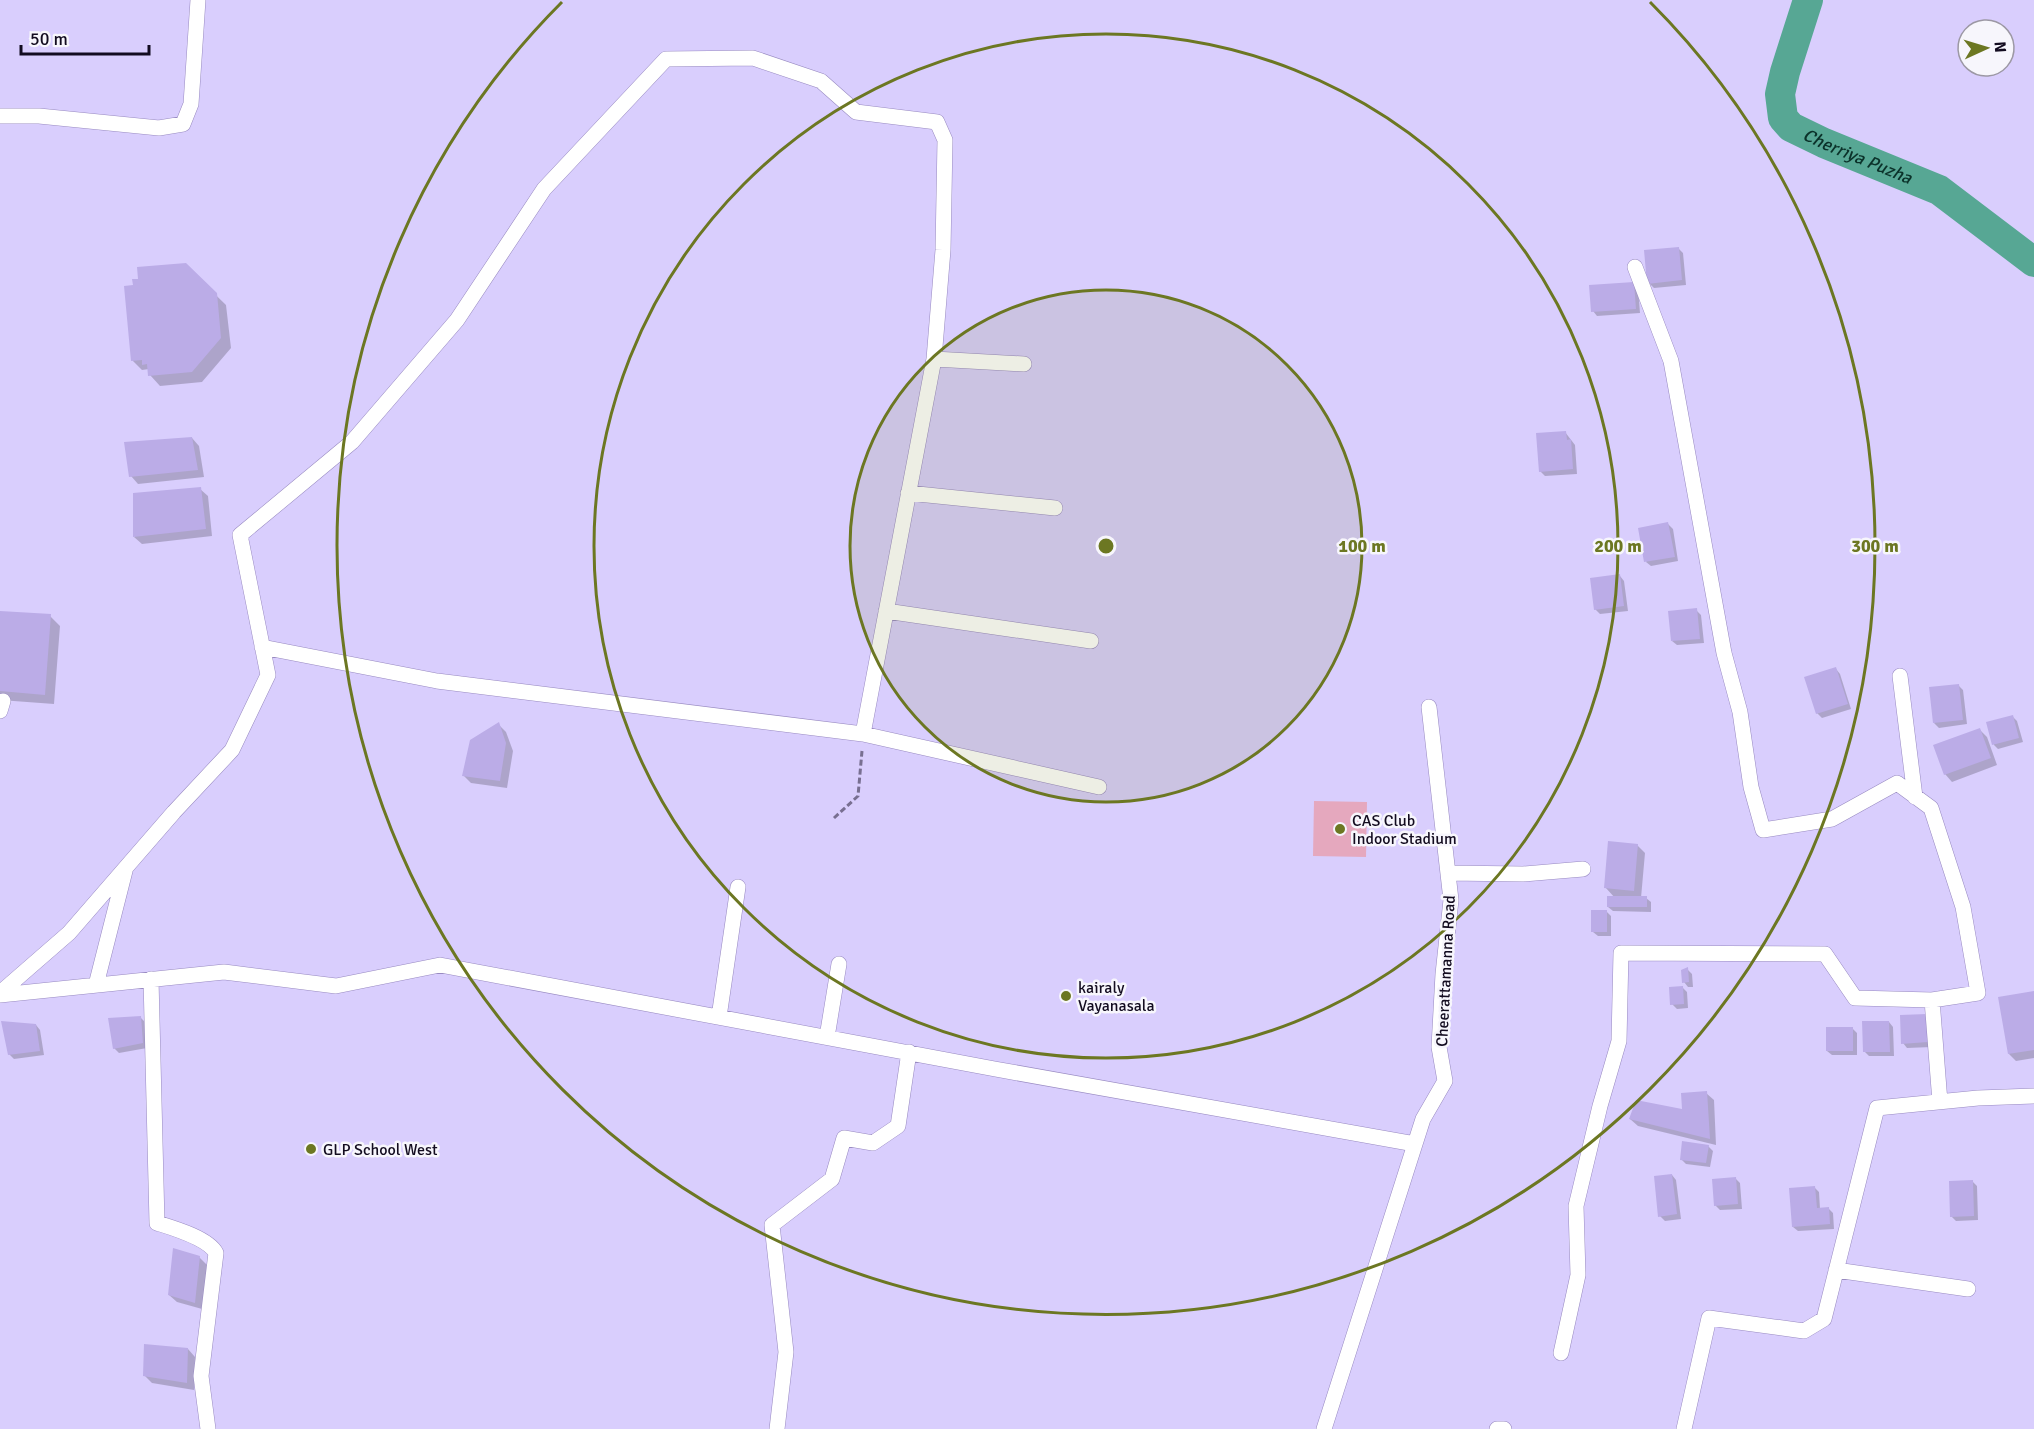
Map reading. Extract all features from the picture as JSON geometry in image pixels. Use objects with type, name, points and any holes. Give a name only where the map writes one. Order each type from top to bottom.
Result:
[{"type":"street","points":[[0,116],[39,116],[159,128],[183,124],[191,104],[198,0]]},
{"type":"street","points":[[0,994],[69,933],[174,812],[232,750],[268,675],[240,535],[352,442],[457,320],[544,189],[666,59],[753,58],[821,81],[856,112],[937,122],[945,140],[943,250],[934,359],[863,734]]},
{"type":"street","points":[[1561,1353],[1578,1275],[1576,1206],[1600,1106],[1619,1041],[1621,953],[1825,954],[1855,998],[1932,1000],[1978,993],[1963,907],[1931,808],[1897,783],[1832,819],[1763,830],[1751,787],[1740,712],[1724,653],[1671,361],[1635,267]]},
{"type":"street","points":[[934,359],[1024,364]]},
{"type":"street","points":[[908,493],[1055,508]]},
{"type":"street","points":[[886,611],[1091,641]]},
{"type":"street","points":[[262,647],[437,681],[863,734],[1099,787]]},
{"type":"street","points":[[1900,676],[1915,797]]},
{"type":"street","name":"Cheerattamanna Road","points":[[1324,1429],[1423,1119],[1445,1082],[1439,1047],[1443,974],[1451,900],[1429,707]]},
{"type":"street","points":[[96,985],[127,867]]},
{"type":"street","points":[[1448,873],[1522,874],[1583,869]]},
{"type":"street","points":[[719,1017],[738,887]]},
{"type":"street","points":[[828,1037],[839,964]]},
{"type":"street","points":[[0,994],[224,972],[336,986],[440,965],[1415,1144]]},
{"type":"street","points":[[151,979],[157,1223],[184,1232],[214,1248],[216,1253],[201,1376],[208,1429]]},
{"type":"street","points":[[1932,1000],[1940,1102]]},
{"type":"street","points":[[777,1429],[786,1352],[772,1225],[832,1179],[844,1138],[873,1143],[898,1126],[909,1052]]},
{"type":"street","points":[[1684,1429],[1709,1318],[1804,1331],[1824,1319],[1877,1108],[1978,1098],[2034,1096]]},
{"type":"street","points":[[1836,1270],[1968,1289]]},
{"type":"street","points":[[1497,1429],[1504,1429]]},
{"type":"path","points":[[834,818],[858,796],[863,734]]},
{"type":"shaded area","name":"CAS Club Indoor Stadium","points":[[1314,801],[1367,802],[1366,857],[1313,856]]},
{"type":"building","points":[[1679,247],[1682,280],[1647,284],[1644,250]]},
{"type":"building","points":[[186,263],[217,293],[221,338],[192,372],[148,376],[147,364],[142,365],[142,360],[131,361],[124,286],[133,285],[132,279],[138,279],[137,267]]},
{"type":"building","points":[[1634,282],[1636,309],[1591,312],[1589,285]]},
{"type":"building","points":[[1566,431],[1567,440],[1571,439],[1573,469],[1539,472],[1536,433]]},
{"type":"building","points":[[192,437],[198,470],[129,477],[124,442]]},
{"type":"building","points":[[201,487],[206,529],[133,537],[133,493]]},
{"type":"building","points":[[1668,522],[1675,557],[1644,562],[1638,528]]},
{"type":"building","points":[[1620,574],[1624,606],[1594,610],[1590,578]]},
{"type":"building","points":[[1697,608],[1700,639],[1671,641],[1668,611]]},
{"type":"building","points":[[0,611],[51,614],[45,695],[0,691]]},
{"type":"building","points":[[1836,667],[1848,704],[1816,714],[1804,677]]},
{"type":"building","points":[[1959,684],[1963,720],[1933,723],[1929,687]]},
{"type":"building","points":[[2013,715],[2019,738],[1992,745],[1986,722]]},
{"type":"building","points":[[499,722],[506,743],[500,781],[462,776],[470,740]]},
{"type":"building","points":[[1980,728],[1991,758],[1944,775],[1933,745]]},
{"type":"building","points":[[1608,841],[1638,844],[1634,891],[1604,888]]},
{"type":"building","points":[[1607,896],[1647,896],[1647,907],[1607,907]]},
{"type":"building","points":[[1591,910],[1607,910],[1607,932],[1591,932]]},
{"type":"building","points":[[1688,967],[1689,982],[1682,983],[1681,970]]},
{"type":"building","points":[[1683,986],[1684,1004],[1670,1005],[1669,987]]},
{"type":"building","points":[[2034,991],[2034,1050],[2008,1054],[1998,997]]},
{"type":"building","points":[[1927,1014],[1928,1042],[1901,1044],[1900,1015]]},
{"type":"building","points":[[141,1016],[143,1043],[113,1049],[108,1018]]},
{"type":"building","points":[[1,1021],[36,1024],[40,1051],[8,1055]]},
{"type":"building","points":[[1862,1021],[1889,1021],[1890,1052],[1863,1052]]},
{"type":"building","points":[[1826,1027],[1853,1027],[1853,1051],[1826,1051]]},
{"type":"building","points":[[1707,1091],[1710,1139],[1629,1119],[1636,1100],[1682,1109],[1681,1093]]},
{"type":"building","points":[[1682,1141],[1709,1145],[1706,1163],[1680,1160]]},
{"type":"building","points":[[1672,1174],[1677,1214],[1658,1217],[1654,1176]]},
{"type":"building","points":[[1736,1177],[1738,1204],[1714,1206],[1712,1179]]},
{"type":"building","points":[[1973,1180],[1974,1216],[1950,1217],[1949,1181]]},
{"type":"building","points":[[1815,1186],[1817,1208],[1829,1207],[1830,1224],[1792,1227],[1789,1188]]},
{"type":"building","points":[[173,1248],[200,1256],[195,1303],[168,1295]]},
{"type":"building","points":[[144,1344],[188,1348],[187,1383],[143,1376]]},
{"type":"waterway","name":"Cherriya Puzha","points":[[1808,0],[1780,94],[1783,118],[1791,127],[1824,143],[1939,190],[2034,262]]},
{"type":"place","name":"CAS Club Indoor Stadium","points":[[1340,829]]},
{"type":"place","name":"kairaly Vayanasala","points":[[1066,996]]},
{"type":"place","name":"GLP School West","points":[[311,1149]]}]
